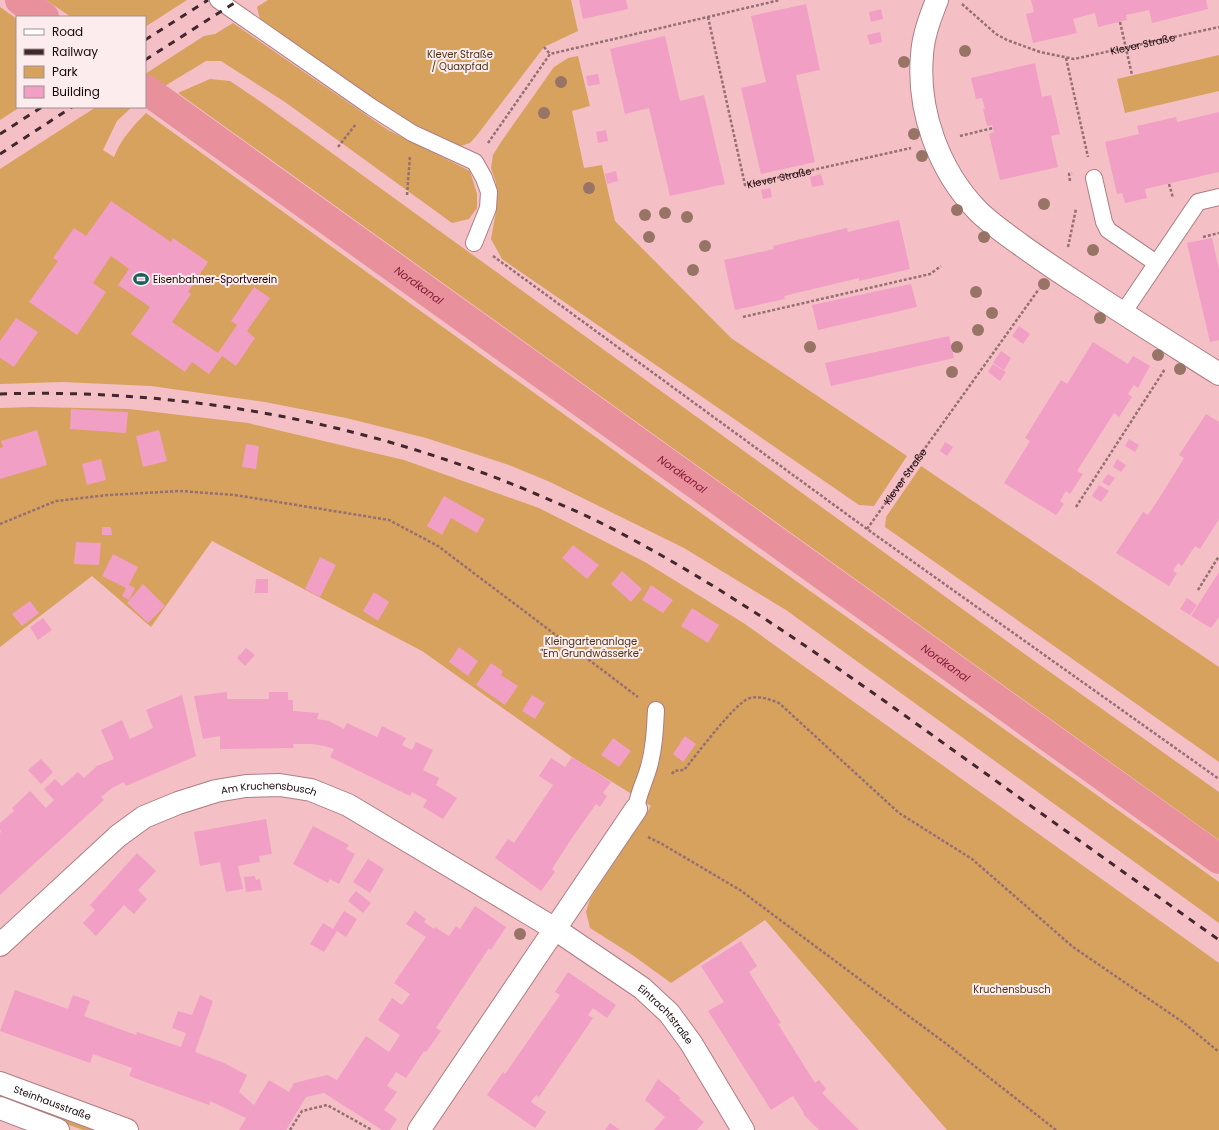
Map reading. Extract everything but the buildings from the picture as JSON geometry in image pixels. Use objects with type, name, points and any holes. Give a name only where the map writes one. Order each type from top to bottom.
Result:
[{"type":"street","points":[[937,0],[927,26],[922,55],[922,84],[926,112],[935,143],[951,175],[960,188],[978,211],[1001,230],[1054,268],[1219,374]]},
{"type":"street","name":"Am Kruchensbusch","points":[[0,945],[118,836],[144,818],[178,803],[216,791],[246,786],[280,785],[311,790],[348,805],[555,929]]},
{"type":"street","points":[[419,1130],[636,809]]},
{"type":"street","name":"Eintrachtstraße","points":[[555,929],[642,988],[669,1013],[691,1043],[743,1130]]},
{"type":"street","name":"Steinhausstraße","points":[[0,1083],[127,1130]]},
{"type":"street","points":[[0,1108],[58,1130]]},
{"type":"lane","points":[[218,0],[370,106],[412,133],[475,162],[484,178],[489,192],[488,208],[474,243]]},
{"type":"lane","points":[[1094,178],[1104,222],[1108,230],[1156,263]]},
{"type":"lane","points":[[1123,313],[1198,202],[1219,197]]},
{"type":"lane","points":[[636,809],[638,794],[648,769],[656,710]]},
{"type":"path","points":[[475,162],[550,54],[780,0]]},
{"type":"path","name":"Klever Straße","points":[[961,3],[996,34],[1006,40],[1040,52],[1066,58],[1081,58],[1219,27]]},
{"type":"path","name":"Klever Straße","points":[[708,17],[745,185],[935,143],[993,128]]},
{"type":"path","points":[[1120,22],[1132,75]]},
{"type":"path","points":[[544,46],[550,54]]},
{"type":"path","points":[[1066,58],[1089,162]]},
{"type":"path","points":[[338,147],[370,106]]},
{"type":"path","points":[[406,195],[412,133]]},
{"type":"path","points":[[1070,181],[1068,174],[1076,172]]},
{"type":"path","points":[[1068,249],[1077,210],[1075,203]]},
{"type":"path","points":[[474,243],[867,529],[1219,779]]},
{"type":"path","points":[[743,317],[930,274],[941,266]]},
{"type":"path","name":"Klever Straße","points":[[867,529],[1054,268]]},
{"type":"path","points":[[1076,507],[1178,348]]},
{"type":"path","points":[[0,524],[56,501],[108,495],[180,491],[235,495],[389,520],[438,546],[656,710]]},
{"type":"path","points":[[1198,590],[1219,556]]},
{"type":"path","points":[[669,777],[674,771],[684,770],[736,708],[748,698],[764,697],[779,703],[899,813],[972,860],[1073,947],[1184,1023],[1219,1052]]},
{"type":"path","points":[[624,826],[662,844],[740,890],[943,1041],[1056,1130]]},
{"type":"path","points":[[290,1130],[302,1111],[327,1105],[372,1130]]},
{"type":"green space","points":[[46,0],[187,0],[146,26],[146,16],[70,16]]},
{"type":"green space","name":"Klever Straße / Quaxpfad","points":[[268,0],[571,0],[578,31],[544,47],[478,134],[470,143],[461,146],[403,119],[260,20],[257,7]]},
{"type":"green space","points":[[0,7],[16,18],[16,108],[18,108],[0,120]]},
{"type":"green space","points":[[233,23],[388,130],[470,171],[477,194],[477,208],[469,219],[452,223],[285,102],[221,61],[206,61],[146,97],[146,73],[204,36],[215,34]]},
{"type":"green space","points":[[1219,55],[1219,91],[1125,113],[1117,79]]},
{"type":"green space","points":[[578,56],[590,106],[572,111],[584,168],[602,165],[615,221],[731,338],[907,456],[874,506],[859,505],[502,259],[491,239],[497,206],[496,183],[491,168],[493,155],[554,67],[568,58]]},
{"type":"green space","points":[[210,79],[230,81],[264,104],[1033,660],[1219,792],[1219,840],[178,93]]},
{"type":"green space","points":[[94,108],[131,108],[117,121],[103,150],[114,157],[120,144],[128,133],[146,113],[737,539],[1219,882],[1219,923],[786,610],[684,548],[550,482],[509,465],[426,438],[346,418],[265,402],[151,386],[62,382],[0,384],[0,169]]},
{"type":"green space","points":[[32,407],[129,409],[248,423],[404,460],[539,508],[645,562],[745,624],[1219,963],[1219,1130],[947,1130],[765,920],[671,983],[631,954],[590,928],[586,912],[590,899],[651,806],[572,757],[422,651],[212,541],[151,627],[92,576],[0,647],[0,408]]},
{"type":"green space","points":[[921,466],[1219,667],[1219,762],[885,527],[886,517]]},
{"type":"green space","points":[[0,1091],[104,1130],[83,1130],[0,1100]]},
{"type":"waterway","name":"Nordkanal","points":[[20,0],[43,16]]},
{"type":"waterway","name":"Nordkanal","points":[[146,90],[1219,859]]},
{"type":"railway","points":[[146,39],[208,0]]},
{"type":"railway","points":[[146,59],[239,0]]},
{"type":"railway","points":[[0,134],[40,108]]},
{"type":"railway","points":[[0,154],[70,108]]},
{"type":"railway","points":[[0,394],[69,394],[137,397],[205,404],[273,415],[340,429],[407,447],[472,469],[579,512],[680,566],[806,646],[1219,940]]},
{"type":"place","name":"Eisenbahner-Sportverein","points":[[141,279]]},
{"type":"park label","name":"Kleingartenanlage \"Em Grundwässerke\"","points":[[591,646]]},
{"type":"park label","name":"Kruchensbusch","points":[[1012,989]]}]
